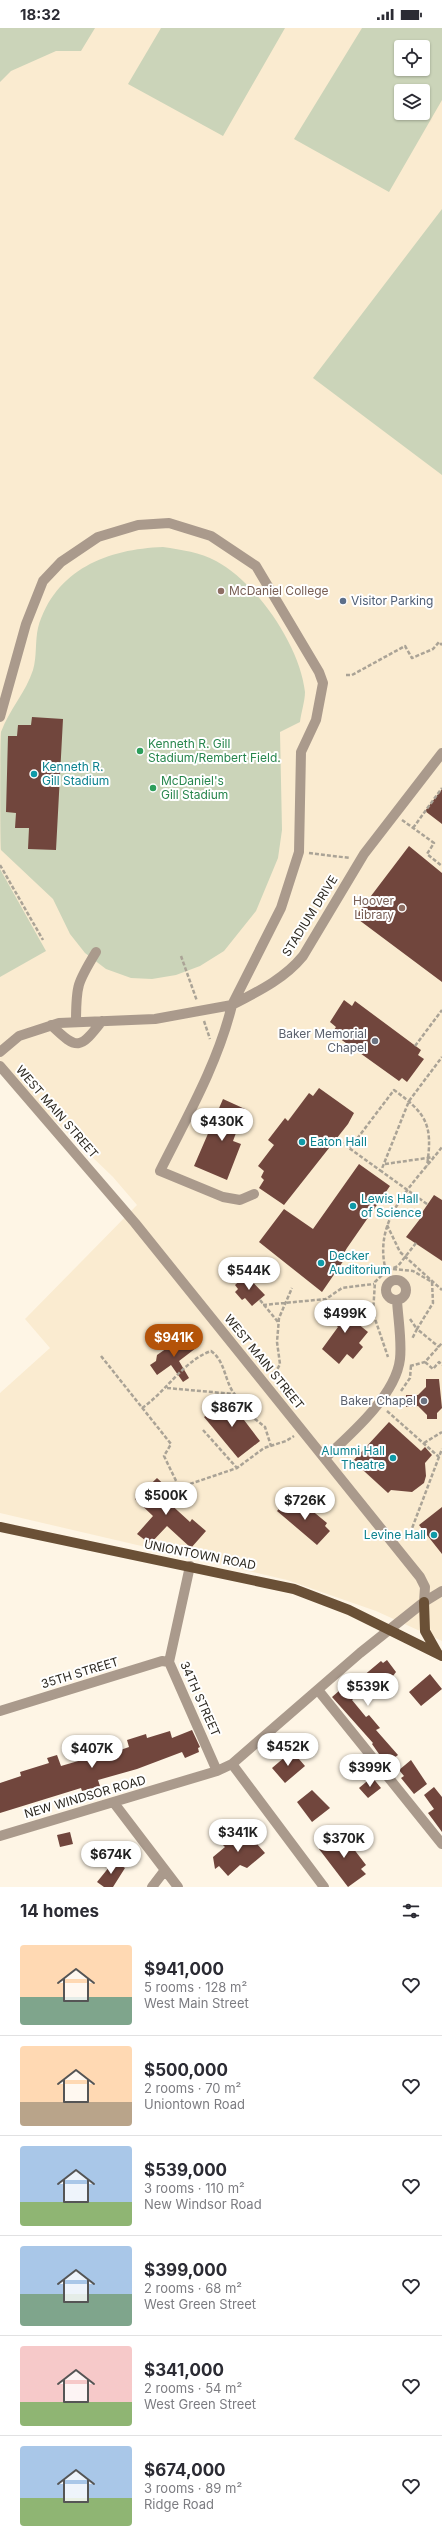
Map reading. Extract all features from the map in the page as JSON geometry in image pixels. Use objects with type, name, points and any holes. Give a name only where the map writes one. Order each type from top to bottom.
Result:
[{"type":"main road","name":"UNIONTOWN ROAD","points":[[0,1527],[294,1589],[349,1610],[389,1631]]},
{"type":"main road","points":[[424,1602],[425,1631],[440,1655]]},
{"type":"main road","points":[[389,1631],[440,1655]]},
{"type":"street","points":[[0,717],[26,624],[43,581],[61,562],[98,537],[138,525],[169,523],[212,536],[256,566],[319,672],[323,683],[316,720],[301,752],[299,852],[281,908],[232,1005],[225,1033],[209,1070],[160,1170],[223,1197],[240,1200],[254,1194]]},
{"type":"street","name":"STADIUM DRIVE","points":[[0,1052],[19,1036],[50,1026],[76,1022],[155,1018],[232,1005],[265,988],[291,970],[303,956],[364,854],[442,753]]},
{"type":"street","points":[[76,1022],[76,992],[81,976],[96,952]]},
{"type":"street","points":[[50,1026],[64,1038],[76,1044],[86,1042],[102,1021]]},
{"type":"street","name":"WEST MAIN STREET","points":[[0,1066],[135,1223],[420,1577],[425,1587],[424,1602]]},
{"type":"street","points":[[325,1458],[383,1398],[393,1382],[400,1353],[397,1300]]},
{"type":"street","name":"34TH STREET","points":[[190,1566],[169,1662],[217,1771]]},
{"type":"street","points":[[389,1631],[424,1602],[442,1591]]},
{"type":"street","name":"NEW WINDSOR ROAD","points":[[0,1836],[114,1803],[217,1771],[232,1764],[389,1631]]},
{"type":"street","name":"35TH STREET","points":[[0,1711],[162,1662],[169,1662]]},
{"type":"street","points":[[318,1690],[442,1844]]},
{"type":"street","points":[[232,1764],[324,1887]]},
{"type":"street","points":[[114,1803],[178,1887]]},
{"type":"street","points":[[152,1887],[165,1870]]},
{"type":"path","points":[[346,675],[352,675],[405,646],[412,658],[433,649],[439,642],[442,645]]},
{"type":"path","points":[[413,828],[442,788]]},
{"type":"path","points":[[394,814],[434,843],[427,854],[442,866]]},
{"type":"path","points":[[304,852],[349,858],[352,853]]},
{"type":"path","points":[[0,865],[43,940]]},
{"type":"path","points":[[415,1046],[442,1010]]},
{"type":"path","points":[[381,1171],[409,1101],[442,1057]]},
{"type":"path","points":[[350,1148],[394,1090],[409,1101],[425,1120],[428,1135],[427,1167]]},
{"type":"path","points":[[335,1138],[427,1204]]},
{"type":"path","points":[[386,1271],[382,1252],[386,1225],[396,1207],[442,1147]]},
{"type":"path","points":[[384,1164],[434,1157]]},
{"type":"path","points":[[386,1225],[395,1244],[405,1257],[430,1276],[432,1282],[433,1303],[417,1329],[439,1347]]},
{"type":"path","points":[[392,1269],[405,1257],[416,1243]]},
{"type":"path","points":[[263,1304],[326,1299],[342,1288],[374,1284],[386,1271],[392,1269],[413,1271],[432,1282],[442,1290]]},
{"type":"path","points":[[374,1284],[374,1313],[386,1350],[388,1363]]},
{"type":"path","points":[[273,1373],[280,1364],[277,1342],[278,1323],[284,1302],[292,1288]]},
{"type":"path","points":[[260,1300],[278,1323]]},
{"type":"path","points":[[405,1366],[418,1365],[425,1362],[442,1343]]},
{"type":"path","points":[[142,1408],[167,1388],[172,1380],[211,1351],[222,1362],[223,1372],[234,1394],[250,1407],[250,1415],[265,1428],[271,1446]]},
{"type":"path","points":[[101,1356],[171,1444],[164,1456],[180,1489]]},
{"type":"path","points":[[425,1362],[433,1369],[439,1362],[442,1365]]},
{"type":"path","points":[[167,1388],[234,1394]]},
{"type":"path","points":[[389,1403],[403,1401]]},
{"type":"path","points":[[384,1408],[439,1457]]},
{"type":"path","points":[[245,1418],[250,1415]]},
{"type":"path","points":[[204,1430],[237,1468]]},
{"type":"path","points":[[424,1443],[442,1432]]},
{"type":"path","points":[[171,1498],[180,1489],[237,1468],[271,1446],[286,1441],[296,1434]]},
{"type":"path","points":[[408,1539],[442,1449]]},
{"type":"shaded area","name":"McDaniel College","points":[[0,28],[442,28],[442,1641],[376,1611],[287,1580],[0,1513],[0,1393],[50,1348],[25,1319],[137,1205],[113,1177],[0,1068]]},
{"type":"green space","points":[[0,28],[95,28],[81,51],[56,51],[11,71],[0,82]]},
{"type":"green space","points":[[161,28],[285,28],[223,136],[128,84]]},
{"type":"green space","points":[[362,28],[442,28],[442,100],[389,192],[294,139]]},
{"type":"green space","points":[[442,209],[442,475],[313,378]]},
{"type":"green space","name":"Kenneth R. Gill Stadium/Rembert Field.","points":[[163,547],[204,555],[231,571],[246,584],[261,600],[285,636],[295,655],[301,674],[305,696],[300,722],[280,732],[282,830],[278,858],[256,911],[224,951],[200,966],[176,975],[152,979],[131,978],[106,969],[85,953],[70,934],[53,899],[1,850],[1,732],[8,716],[30,678],[36,654],[38,628],[46,608],[57,591],[71,577],[86,566],[104,558],[123,552]]},
{"type":"green space","points":[[0,869],[46,951],[0,977]]},
{"type":"building","name":"Kenneth R. Gill Stadium","points":[[32,717],[63,719],[56,850],[28,849],[29,828],[15,828],[16,813],[6,812],[8,736],[17,736],[18,725],[31,725]]},
{"type":"building","points":[[442,789],[442,824],[425,811]]},
{"type":"building","name":"Hoover Library","points":[[409,846],[442,873],[442,982],[355,917]]},
{"type":"building","name":"Baker Memorial Chapel","points":[[344,1000],[352,1006],[355,1001],[421,1050],[418,1055],[424,1059],[407,1082],[402,1078],[399,1081],[332,1033],[336,1027],[330,1022]]},
{"type":"building","name":"Eaton Hall","points":[[319,1088],[354,1113],[348,1124],[284,1205],[259,1188],[264,1180],[261,1177],[264,1171],[258,1166],[274,1145],[268,1140],[285,1118],[288,1121],[309,1093],[313,1096]]},
{"type":"building","points":[[223,1099],[245,1109],[233,1141],[241,1144],[227,1180],[194,1166]]},
{"type":"building","points":[[359,1164],[390,1186],[347,1248],[341,1258],[344,1260],[322,1292],[259,1242],[284,1209],[313,1229]]},
{"type":"building","points":[[434,1195],[442,1200],[442,1261],[406,1237],[423,1215],[421,1214]]},
{"type":"building","points":[[246,1275],[265,1295],[252,1306],[245,1298],[242,1300],[235,1292],[238,1289],[235,1285]]},
{"type":"building","points":[[346,1300],[359,1311],[352,1319],[368,1332],[359,1343],[363,1347],[353,1359],[347,1354],[339,1364],[322,1349],[338,1327],[330,1320]]},
{"type":"building","points":[[186,1335],[196,1348],[179,1361],[189,1378],[183,1382],[171,1365],[157,1375],[150,1365],[156,1361],[157,1355]]},
{"type":"building","name":"Baker Chapel","points":[[426,1379],[439,1379],[442,1408],[437,1413],[437,1419],[427,1419],[427,1415],[418,1406],[406,1407],[406,1395],[418,1395],[426,1387]]},
{"type":"building","points":[[228,1399],[260,1441],[238,1458],[204,1417]]},
{"type":"building","name":"Alumni Hall Theatre","points":[[389,1422],[421,1451],[425,1447],[432,1455],[425,1463],[426,1476],[424,1483],[412,1492],[391,1490],[388,1493],[353,1461]]},
{"type":"building","points":[[157,1478],[173,1493],[166,1500],[190,1522],[192,1519],[206,1531],[191,1548],[167,1526],[150,1544],[137,1534],[153,1516],[135,1499]]},
{"type":"building","points":[[287,1500],[298,1510],[304,1504],[327,1523],[325,1526],[330,1531],[317,1545],[277,1511]]},
{"type":"building","name":"Levine Hall","points":[[442,1507],[442,1554],[419,1525]]},
{"type":"building","points":[[387,1660],[396,1672],[393,1676],[375,1691],[369,1685],[352,1700],[366,1717],[369,1715],[380,1728],[376,1730],[398,1755],[386,1764],[372,1744],[373,1743],[332,1697],[347,1684],[350,1687],[381,1661],[383,1663]]},
{"type":"building","points":[[430,1674],[442,1689],[421,1706],[409,1692]]},
{"type":"building","points":[[192,1730],[200,1747],[198,1748],[199,1752],[185,1758],[182,1752],[137,1769],[98,1780],[100,1786],[82,1791],[81,1788],[0,1813],[0,1783],[21,1776],[20,1772],[49,1763],[47,1758],[57,1755],[61,1766],[92,1757],[92,1760],[129,1747],[127,1740],[146,1734],[147,1738],[170,1731],[172,1738]]},
{"type":"building","points":[[292,1751],[305,1766],[285,1783],[272,1768]]},
{"type":"building","points":[[411,1760],[427,1784],[414,1794],[401,1778],[404,1776],[399,1770]]},
{"type":"building","points":[[370,1764],[376,1772],[373,1774],[367,1767]]},
{"type":"building","points":[[372,1777],[381,1788],[368,1798],[359,1788]]},
{"type":"building","points":[[434,1787],[442,1797],[442,1832],[428,1813],[434,1809],[424,1795]]},
{"type":"building","points":[[312,1790],[330,1808],[312,1822],[297,1802]]},
{"type":"building","points":[[242,1827],[265,1853],[247,1868],[240,1865],[228,1876],[219,1866],[215,1869],[213,1857],[225,1847],[222,1844]]},
{"type":"building","points":[[340,1831],[366,1865],[361,1869],[366,1874],[348,1887],[319,1849]]},
{"type":"building","points":[[70,1832],[73,1844],[60,1847],[57,1835]]},
{"type":"building","points":[[114,1861],[125,1868],[113,1887],[104,1887],[97,1882]]},
{"type":"place","name":"McDaniel College","points":[[221,591]]},
{"type":"place","name":"Visitor Parking","points":[[343,601]]},
{"type":"place","name":"Kenneth R. Gill Stadium/Rembert Field.","points":[[140,751]]},
{"type":"place","name":"Kenneth R. Gill Stadium","points":[[34,774]]},
{"type":"place","name":"McDaniel's Gill Stadium","points":[[153,788]]},
{"type":"place","name":"Hoover Library","points":[[402,908]]},
{"type":"place","name":"Baker Memorial Chapel","points":[[375,1041]]},
{"type":"place","name":"Eaton Hall","points":[[302,1142]]},
{"type":"place","name":"Lewis Hall of Science","points":[[353,1206]]},
{"type":"place","name":"Decker Auditorium","points":[[321,1263]]},
{"type":"place","name":"Baker Chapel","points":[[424,1401]]},
{"type":"place","name":"Alumni Hall Theatre","points":[[393,1458]]},
{"type":"place","name":"Levine Hall","points":[[434,1535]]}]
